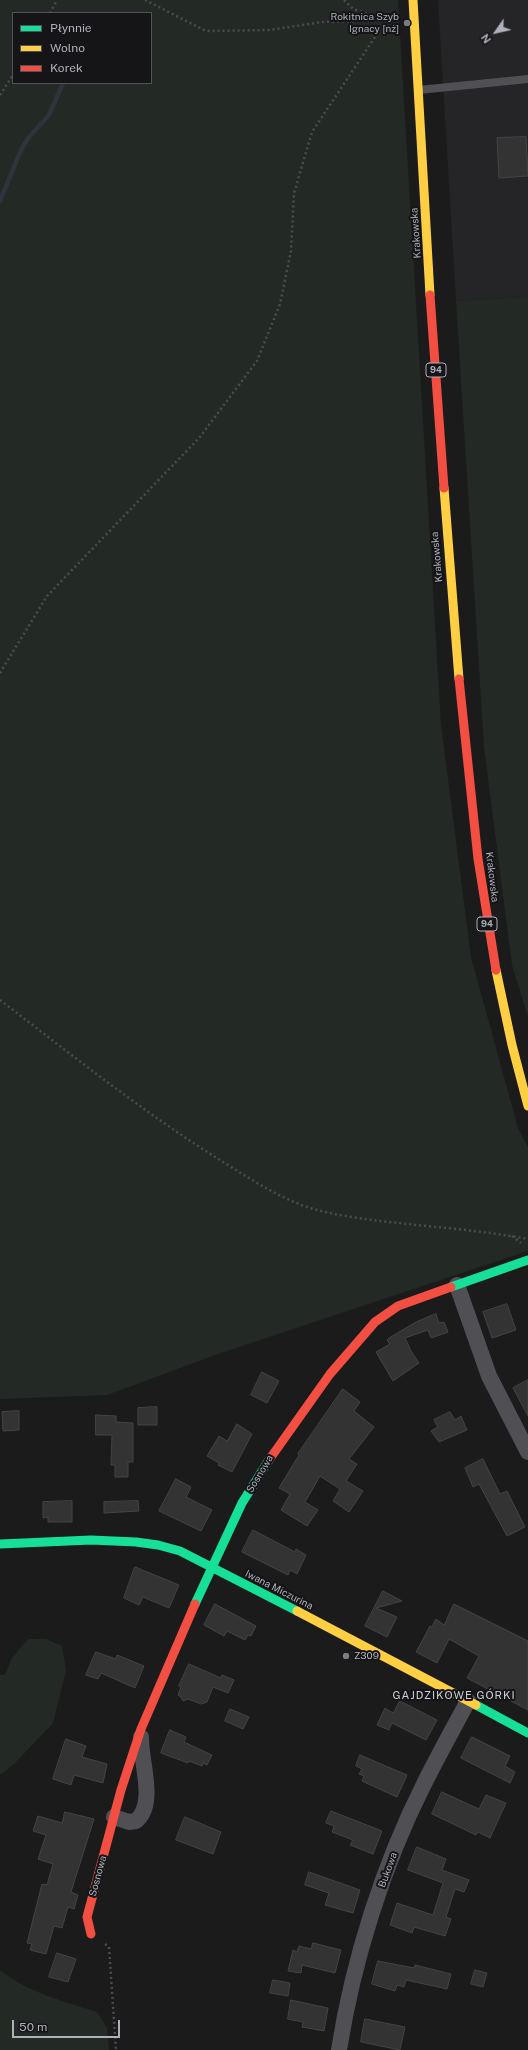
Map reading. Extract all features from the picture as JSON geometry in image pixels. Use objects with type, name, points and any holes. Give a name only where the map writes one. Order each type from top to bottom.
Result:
[{"type":"street","name":"Krakowska","points":[[413,0],[417,90],[445,516],[464,739],[483,897],[493,959],[514,1056],[528,1106]]},
{"type":"street","name":"Sosnowa","points":[[91,1934],[87,1917],[114,1817],[142,1729],[168,1663],[211,1567],[242,1503],[276,1448],[344,1358],[375,1322],[386,1313],[398,1306],[528,1260]]},
{"type":"street","points":[[457,1285],[489,1376],[528,1452]]},
{"type":"street","name":"Iwana Miczurina","points":[[0,1544],[133,1541],[157,1544],[180,1552],[528,1733]]},
{"type":"street","name":"Bukowa","points":[[339,2050],[354,1974],[393,1855],[424,1784],[468,1701]]},
{"type":"street","name":"Sosnowa","points":[[114,1817],[129,1822],[136,1821],[143,1812],[146,1789],[141,1741],[142,1729]]},
{"type":"lane","points":[[417,90],[528,80]]},
{"type":"path","points":[[51,12],[57,0]]},
{"type":"path","points":[[145,0],[206,31],[270,30],[322,22],[386,19]]},
{"type":"path","points":[[344,0],[353,9],[386,19]]},
{"type":"path","points":[[0,673],[47,596],[200,438],[257,361],[280,304],[291,251],[294,193],[312,132],[386,19]]},
{"type":"path","points":[[0,95],[12,77]]},
{"type":"path","points":[[0,1000],[138,1107],[266,1189],[292,1201],[311,1208],[349,1217],[471,1232],[495,1232],[528,1239]]},
{"type":"path","points":[[91,1934],[109,1947],[116,2050]]},
{"type":"shaded area","points":[[0,0],[398,0],[441,725],[471,957],[518,1128],[528,1147],[528,1251],[218,1354],[107,1395],[0,1399]]},
{"type":"shaded area","points":[[438,0],[528,0],[528,297],[456,301]]},
{"type":"shaded area","points":[[528,297],[528,1017],[512,965],[484,747],[456,301]]},
{"type":"shaded area","points":[[28,1639],[46,1639],[62,1646],[66,1670],[53,1723],[15,1763],[0,1775],[0,1675],[5,1675],[12,1658]]},
{"type":"shaded area","points":[[0,1970],[11,1978],[47,1996],[97,2012],[107,2028],[109,2050],[0,2050]]},
{"type":"building","points":[[526,137],[528,176],[499,178],[497,138]]},
{"type":"building","points":[[507,1304],[516,1330],[492,1338],[483,1312]]},
{"type":"building","points":[[436,1314],[439,1323],[444,1322],[448,1332],[431,1338],[428,1330],[405,1338],[419,1363],[393,1381],[376,1352],[390,1344],[387,1340],[389,1338],[416,1322]]},
{"type":"building","points":[[262,1372],[279,1381],[267,1403],[251,1395]]},
{"type":"building","points":[[528,1380],[528,1416],[513,1388]]},
{"type":"building","points":[[343,1389],[360,1402],[354,1411],[374,1427],[349,1459],[357,1464],[346,1481],[363,1491],[349,1512],[333,1501],[340,1489],[320,1476],[305,1502],[318,1510],[307,1526],[281,1510],[290,1494],[279,1488],[299,1455],[298,1454]]},
{"type":"building","points":[[157,1407],[157,1425],[138,1425],[138,1408]]},
{"type":"building","points":[[19,1411],[19,1430],[3,1431],[2,1412]]},
{"type":"building","points":[[450,1412],[455,1420],[461,1416],[467,1430],[439,1442],[431,1431],[438,1427],[434,1420]]},
{"type":"building","points":[[96,1415],[116,1416],[116,1422],[133,1423],[133,1462],[128,1462],[128,1477],[115,1477],[115,1465],[111,1465],[112,1435],[96,1435]]},
{"type":"building","points":[[237,1424],[252,1434],[232,1472],[218,1465],[219,1463],[207,1456],[219,1436],[227,1441]]},
{"type":"building","points":[[483,1459],[500,1494],[507,1491],[525,1527],[507,1536],[479,1484],[473,1487],[465,1468]]},
{"type":"building","points":[[176,1479],[191,1487],[186,1497],[212,1510],[201,1531],[159,1511]]},
{"type":"building","points":[[72,1501],[72,1522],[48,1522],[48,1517],[43,1518],[43,1502]]},
{"type":"building","points":[[138,1501],[139,1511],[104,1513],[104,1502]]},
{"type":"building","points":[[253,1530],[295,1552],[296,1549],[306,1555],[297,1574],[290,1570],[288,1575],[242,1552]]},
{"type":"building","points":[[135,1567],[179,1585],[169,1608],[143,1597],[139,1605],[124,1598]]},
{"type":"building","points":[[383,1591],[402,1601],[376,1608],[397,1617],[387,1637],[365,1626]]},
{"type":"building","points":[[215,1604],[256,1626],[251,1636],[248,1635],[245,1640],[227,1631],[224,1636],[204,1625]]},
{"type":"building","points":[[454,1604],[528,1641],[528,1710],[467,1678],[479,1656],[449,1639],[437,1663],[416,1652],[430,1626],[432,1627],[436,1619],[444,1625]]},
{"type":"building","points":[[96,1652],[116,1659],[117,1655],[144,1666],[135,1688],[101,1673],[98,1679],[86,1675]]},
{"type":"building","points":[[189,1664],[221,1678],[222,1675],[234,1680],[228,1693],[213,1687],[207,1702],[201,1704],[188,1699],[183,1701],[178,1695],[181,1687],[179,1686]]},
{"type":"building","points":[[400,1701],[437,1720],[426,1740],[392,1723],[389,1730],[377,1725],[385,1708],[393,1713]]},
{"type":"building","points":[[230,1709],[249,1717],[243,1729],[225,1721]]},
{"type":"building","points":[[170,1730],[186,1737],[184,1742],[212,1755],[207,1765],[203,1763],[202,1766],[189,1761],[188,1763],[161,1753]]},
{"type":"building","points":[[472,1737],[510,1756],[505,1766],[515,1772],[510,1783],[461,1758]]},
{"type":"building","points":[[66,1739],[86,1746],[82,1757],[107,1764],[103,1783],[74,1775],[71,1785],[53,1779]]},
{"type":"building","points":[[360,1755],[407,1775],[397,1797],[362,1781],[364,1776],[359,1774],[362,1769],[356,1766]]},
{"type":"building","points":[[442,1792],[479,1809],[486,1795],[506,1803],[490,1838],[478,1832],[476,1835],[432,1814]]},
{"type":"building","points":[[331,1811],[382,1831],[373,1854],[350,1845],[353,1840],[332,1832],[334,1826],[326,1823]]},
{"type":"building","points":[[65,1812],[94,1819],[71,1892],[78,1895],[74,1909],[68,1907],[62,1928],[54,1926],[46,1954],[30,1950],[32,1944],[27,1943],[42,1884],[47,1885],[53,1864],[38,1859],[46,1835],[33,1831],[38,1816],[62,1823]]},
{"type":"building","points":[[185,1817],[221,1832],[213,1854],[176,1840]]},
{"type":"building","points":[[417,1847],[446,1859],[442,1870],[469,1880],[464,1892],[455,1889],[446,1917],[451,1919],[445,1936],[414,1927],[412,1933],[390,1925],[397,1903],[433,1915],[443,1883],[408,1870]]},
{"type":"building","points":[[309,1872],[360,1890],[353,1913],[325,1905],[329,1893],[305,1885]]},
{"type":"building","points":[[313,1943],[341,1950],[335,1973],[302,1965],[301,1973],[288,1971],[293,1950],[297,1952],[299,1946],[311,1949]]},
{"type":"building","points":[[57,1953],[76,1959],[68,1982],[49,1977]]},
{"type":"building","points":[[378,1961],[414,1968],[415,1965],[451,1974],[447,1989],[406,1980],[404,1987],[397,1985],[395,1991],[372,1984]]},
{"type":"building","points":[[475,1970],[487,1973],[483,1987],[471,1984]]},
{"type":"building","points":[[273,1980],[290,1983],[288,1996],[270,1993]]},
{"type":"building","points":[[291,2000],[328,2008],[324,2031],[302,2027],[303,2022],[288,2019]]},
{"type":"building","points":[[365,2019],[405,2027],[400,2050],[361,2042]]},
{"type":"waterway","points":[[0,201],[21,150],[29,137],[49,115],[63,84]]},
{"type":"traffic: fast","points":[[451,1287],[528,1260]]},
{"type":"traffic: fast","points":[[195,1604],[242,1503],[269,1460]]},
{"type":"traffic: fast","points":[[0,1544],[91,1540],[136,1542],[158,1545],[180,1551],[297,1611]]},
{"type":"traffic: fast","points":[[476,1705],[528,1733]]},
{"type":"traffic: slow","points":[[413,0],[430,295]]},
{"type":"traffic: slow","points":[[444,488],[459,679]]},
{"type":"traffic: slow","points":[[496,970],[512,1045],[528,1106]]},
{"type":"traffic: slow","points":[[297,1611],[476,1705]]},
{"type":"traffic: jam","points":[[430,295],[444,488]]},
{"type":"traffic: jam","points":[[459,679],[478,859],[496,970]]},
{"type":"traffic: jam","points":[[269,1460],[330,1374],[375,1322],[398,1306],[451,1287]]},
{"type":"traffic: jam","points":[[91,1934],[87,1917],[121,1790],[141,1729],[195,1604]]},
{"type":"place","name":"Rokitnica Szyb Ignacy [nż]","points":[[407,23]]},
{"type":"place","name":"Z309","points":[[346,1656]]},
{"type":"district","name":"GAJDZIKOWE GÓRKI","points":[[454,1696]]}]
